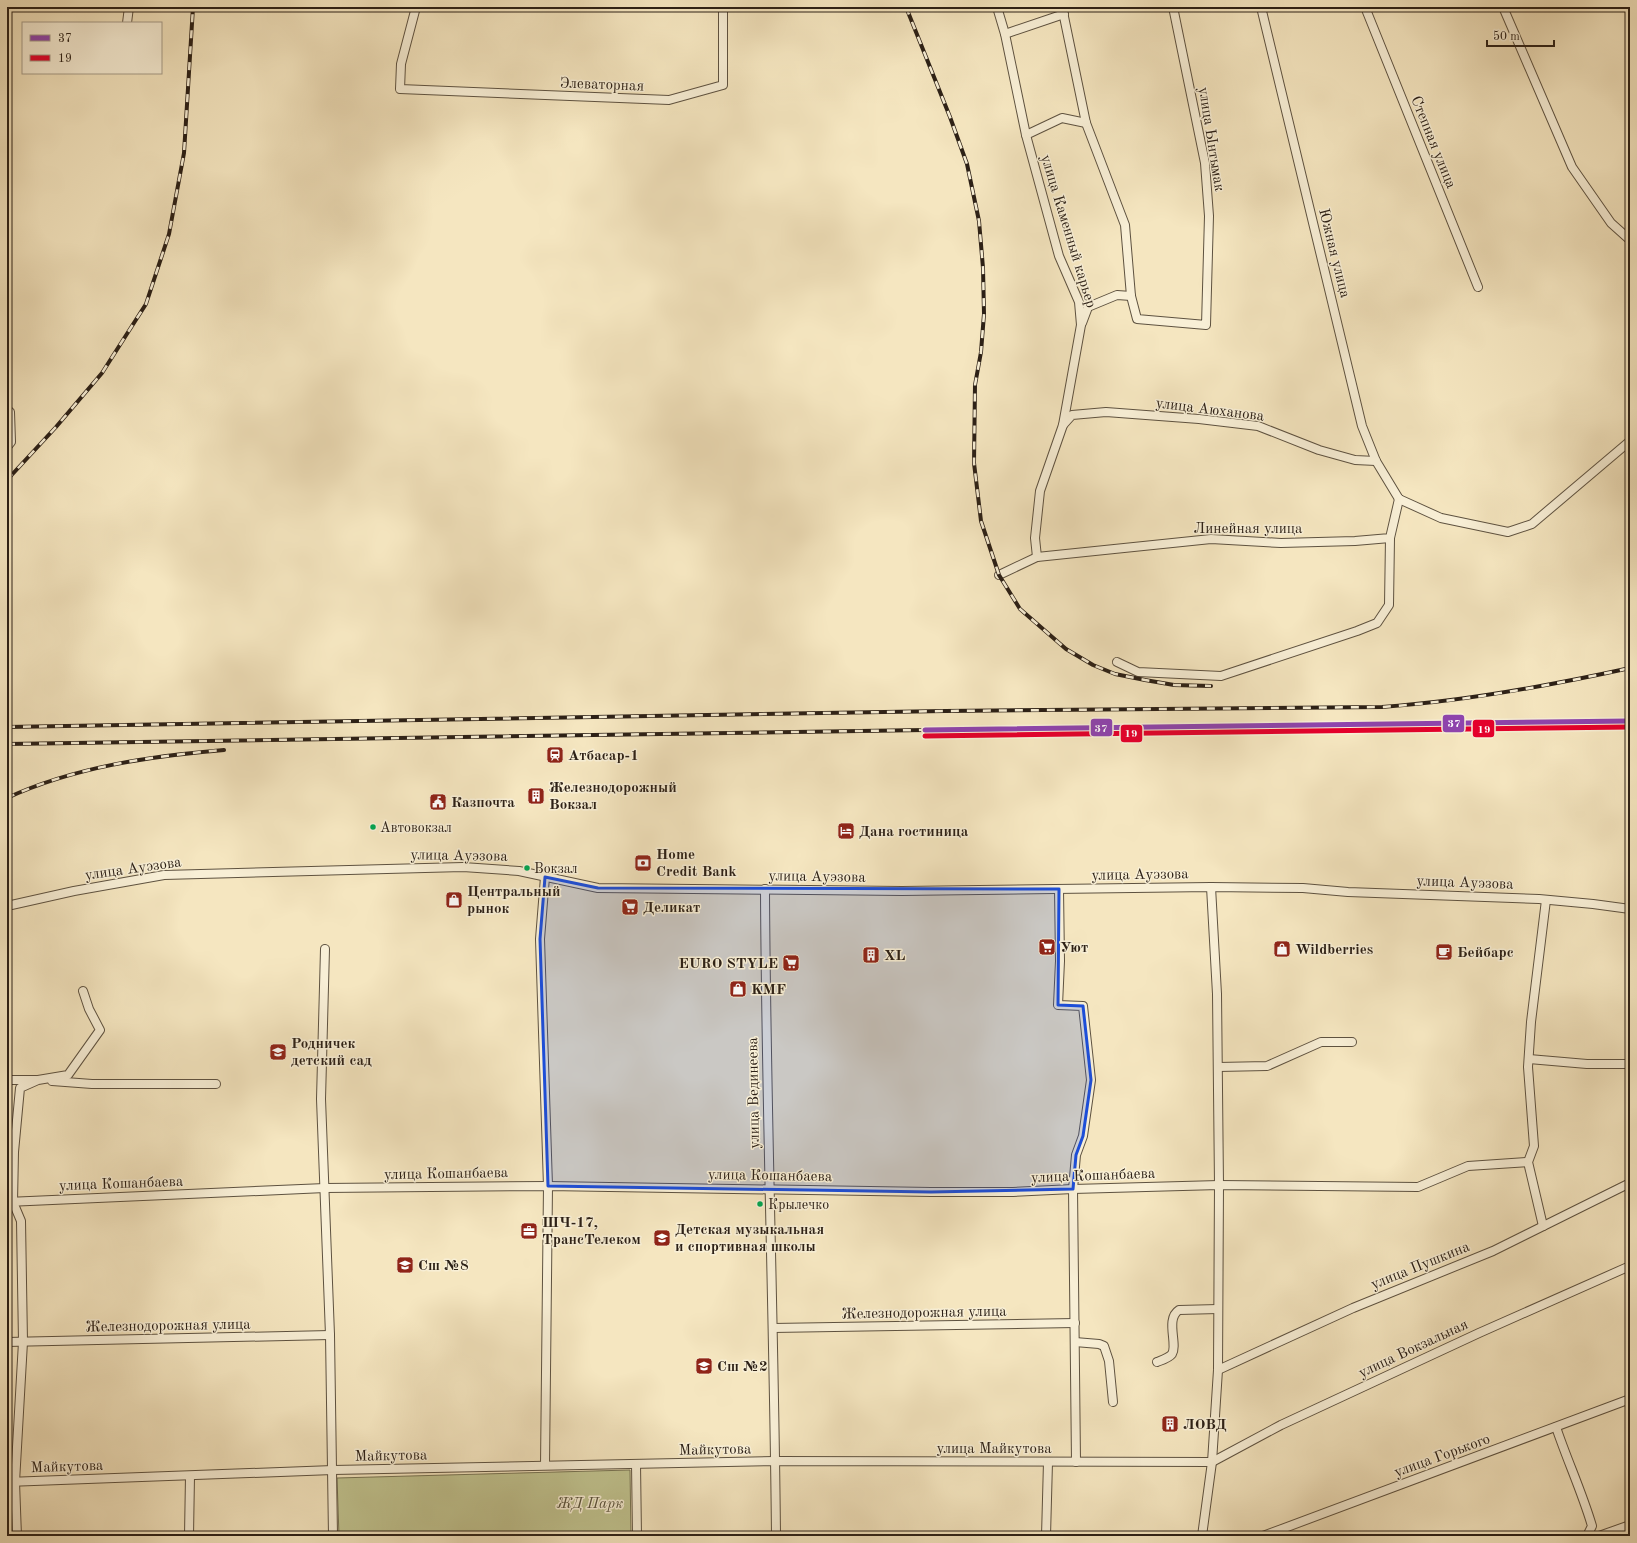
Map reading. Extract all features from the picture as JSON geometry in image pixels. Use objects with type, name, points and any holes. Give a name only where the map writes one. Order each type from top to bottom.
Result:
[{"type":"street","points":[[128,22],[129,7]]},
{"type":"street","name":"Элеваторная","points":[[416,7],[401,64],[400,89],[669,100],[723,85],[723,7]]},
{"type":"street","name":"улица Каменный карьер","points":[[997,7],[1005,34],[1026,135],[1060,256],[1079,302],[1081,325],[1063,425],[1040,491],[1035,538],[1037,556]]},
{"type":"street","name":"улица Ынтымак","points":[[1131,296],[1137,319],[1206,325],[1209,216],[1205,163],[1173,7]]},
{"type":"street","name":"Южная улица","points":[[1261,7],[1362,426],[1376,461],[1399,499]]},
{"type":"street","name":"Степная улица","points":[[1365,7],[1478,287]]},
{"type":"street","points":[[1503,7],[1572,167],[1611,223],[1630,240]]},
{"type":"street","points":[[1005,34],[1062,10],[1086,123],[1125,225],[1131,296],[1117,295],[1088,307],[1081,325]]},
{"type":"street","points":[[1026,135],[1062,118],[1086,123]]},
{"type":"street","points":[[7,410],[10,412],[11,442],[7,447]]},
{"type":"street","name":"улица Аюханова","points":[[1063,425],[1072,416],[1106,412],[1198,419],[1258,426],[1319,450],[1355,460],[1376,461]]},
{"type":"street","points":[[1117,662],[1138,672],[1221,676],[1377,623],[1389,605],[1390,538],[1399,499],[1441,518],[1508,532],[1532,524],[1630,441]]},
{"type":"street","name":"Линейная улица","points":[[999,575],[1037,556],[1211,539],[1281,543],[1355,541],[1390,538]]},
{"type":"street","name":"улица Ауэзова","points":[[7,906],[74,891],[164,875],[463,866],[519,871],[598,888],[902,891],[1211,887],[1303,888],[1348,892],[1546,900],[1630,909]]},
{"type":"street","points":[[545,877],[540,940],[548,1186],[545,1466]]},
{"type":"street","points":[[1202,1536],[1212,1462],[1218,1370],[1218,994],[1211,887]]},
{"type":"street","name":"улица Вединеева","points":[[765,889],[776,1536]]},
{"type":"street","points":[[1059,889],[1060,961],[1058,1005],[1083,1006],[1091,1080],[1084,1136],[1076,1155],[1074,1189],[1076,1462]]},
{"type":"street","points":[[1543,1226],[1528,1162],[1534,1146],[1529,1059],[1531,1022],[1546,900]]},
{"type":"street","points":[[325,949],[321,1099],[330,1336],[334,1536]]},
{"type":"street","points":[[17,1536],[11,1482],[23,1342],[21,1221],[10,1202],[20,1088],[38,1080],[68,1075],[100,1030],[89,1009],[83,991]]},
{"type":"street","points":[[1218,1067],[1266,1066],[1321,1042],[1352,1042]]},
{"type":"street","points":[[1529,1059],[1587,1064],[1630,1064]]},
{"type":"street","points":[[7,1080],[38,1080],[92,1084],[216,1084]]},
{"type":"street","name":"улица Кошанбаева","points":[[10,1202],[325,1188],[548,1186],[1014,1192],[1219,1185],[1418,1187],[1468,1166],[1528,1162]]},
{"type":"street","name":"улица Пушкина","points":[[1218,1370],[1353,1308],[1493,1251],[1630,1183]]},
{"type":"street","name":"улица Вокзальная","points":[[1212,1462],[1281,1425],[1479,1333],[1630,1266]]},
{"type":"street","points":[[1157,1362],[1169,1356],[1173,1352],[1173,1322],[1176,1312],[1179,1310],[1218,1309]]},
{"type":"street","name":"Железнодорожная улица","points":[[773,1328],[1074,1323]]},
{"type":"street","name":"Железнодорожная улица","points":[[7,1342],[330,1336]]},
{"type":"street","points":[[1075,1342],[1099,1344],[1104,1346],[1109,1360],[1113,1402]]},
{"type":"street","name":"улица Горького","points":[[1263,1536],[1630,1398]]},
{"type":"street","points":[[1556,1427],[1566,1457],[1585,1501],[1592,1526],[1587,1536]]},
{"type":"street","name":"Майкутова","points":[[11,1482],[333,1470],[775,1461]]},
{"type":"street","name":"улица Майкутова","points":[[775,1461],[1212,1462]]},
{"type":"street","points":[[1046,1536],[1048,1462]]},
{"type":"street","points":[[636,1464],[637,1536]]},
{"type":"street","points":[[189,1536],[190,1476]]},
{"type":"street","points":[[1599,1536],[1630,1525]]},
{"type":"highlighted area","points":[[545,877],[598,888],[1059,889],[1058,1005],[1083,1006],[1091,1080],[1083,1136],[1076,1155],[1073,1189],[931,1192],[548,1186],[540,939]]},
{"type":"green space","name":"ЖД Парк","points":[[630,1470],[631,1536],[339,1536],[337,1478]]},
{"type":"railway","points":[[7,480],[56,427],[102,373],[146,304],[169,234],[184,153],[193,7]]},
{"type":"railway","points":[[906,7],[967,164],[979,221],[983,268],[984,314],[981,352],[975,385],[974,463],[981,521],[999,575],[1020,609],[1066,649],[1093,665],[1115,674],[1145,680],[1174,685],[1211,686]]},
{"type":"railway","points":[[7,727],[945,711],[1382,707],[1476,697],[1568,681],[1630,668]]},
{"type":"railway","points":[[7,744],[925,730]]},
{"type":"railway","points":[[7,798],[59,778],[113,765],[169,756],[224,750]]},
{"type":"transit line","name":"37","points":[[925,730],[1630,721]]},
{"type":"transit line","name":"19","points":[[925,736],[1630,727]]},
{"type":"place","name":"Атбасар-1","points":[[555,755]]},
{"type":"place","name":"Железнодорожный Вокзал","points":[[536,796]]},
{"type":"place","name":"Казпочта","points":[[438,802]]},
{"type":"place","name":"Автовокзал","points":[[373,827]]},
{"type":"place","name":"Дана гостиница","points":[[846,831]]},
{"type":"place","name":"Home Credit Bank","points":[[643,863]]},
{"type":"place","name":"Вокзал","points":[[527,868]]},
{"type":"place","name":"Центральный рынок","points":[[454,900]]},
{"type":"place","name":"Деликат","points":[[630,907]]},
{"type":"place","name":"Уют","points":[[1047,947]]},
{"type":"place","name":"Wildberries","points":[[1282,949]]},
{"type":"place","name":"Бейбарс","points":[[1444,952]]},
{"type":"place","name":"XL","points":[[871,955]]},
{"type":"place","name":"EURO STYLE","points":[[791,963]]},
{"type":"place","name":"KMF","points":[[738,989]]},
{"type":"place","name":"Родничек детский сад","points":[[278,1052]]},
{"type":"place","name":"Крылечко","points":[[760,1204]]},
{"type":"place","name":"ШЧ-17, ТрансТелеком","points":[[529,1231]]},
{"type":"place","name":"Детская музыкальная и спортивная школы","points":[[662,1238]]},
{"type":"place","name":"Сш №8","points":[[405,1265]]},
{"type":"place","name":"Сш №2","points":[[704,1366]]},
{"type":"place","name":"ЛОВД","points":[[1170,1424]]}]
